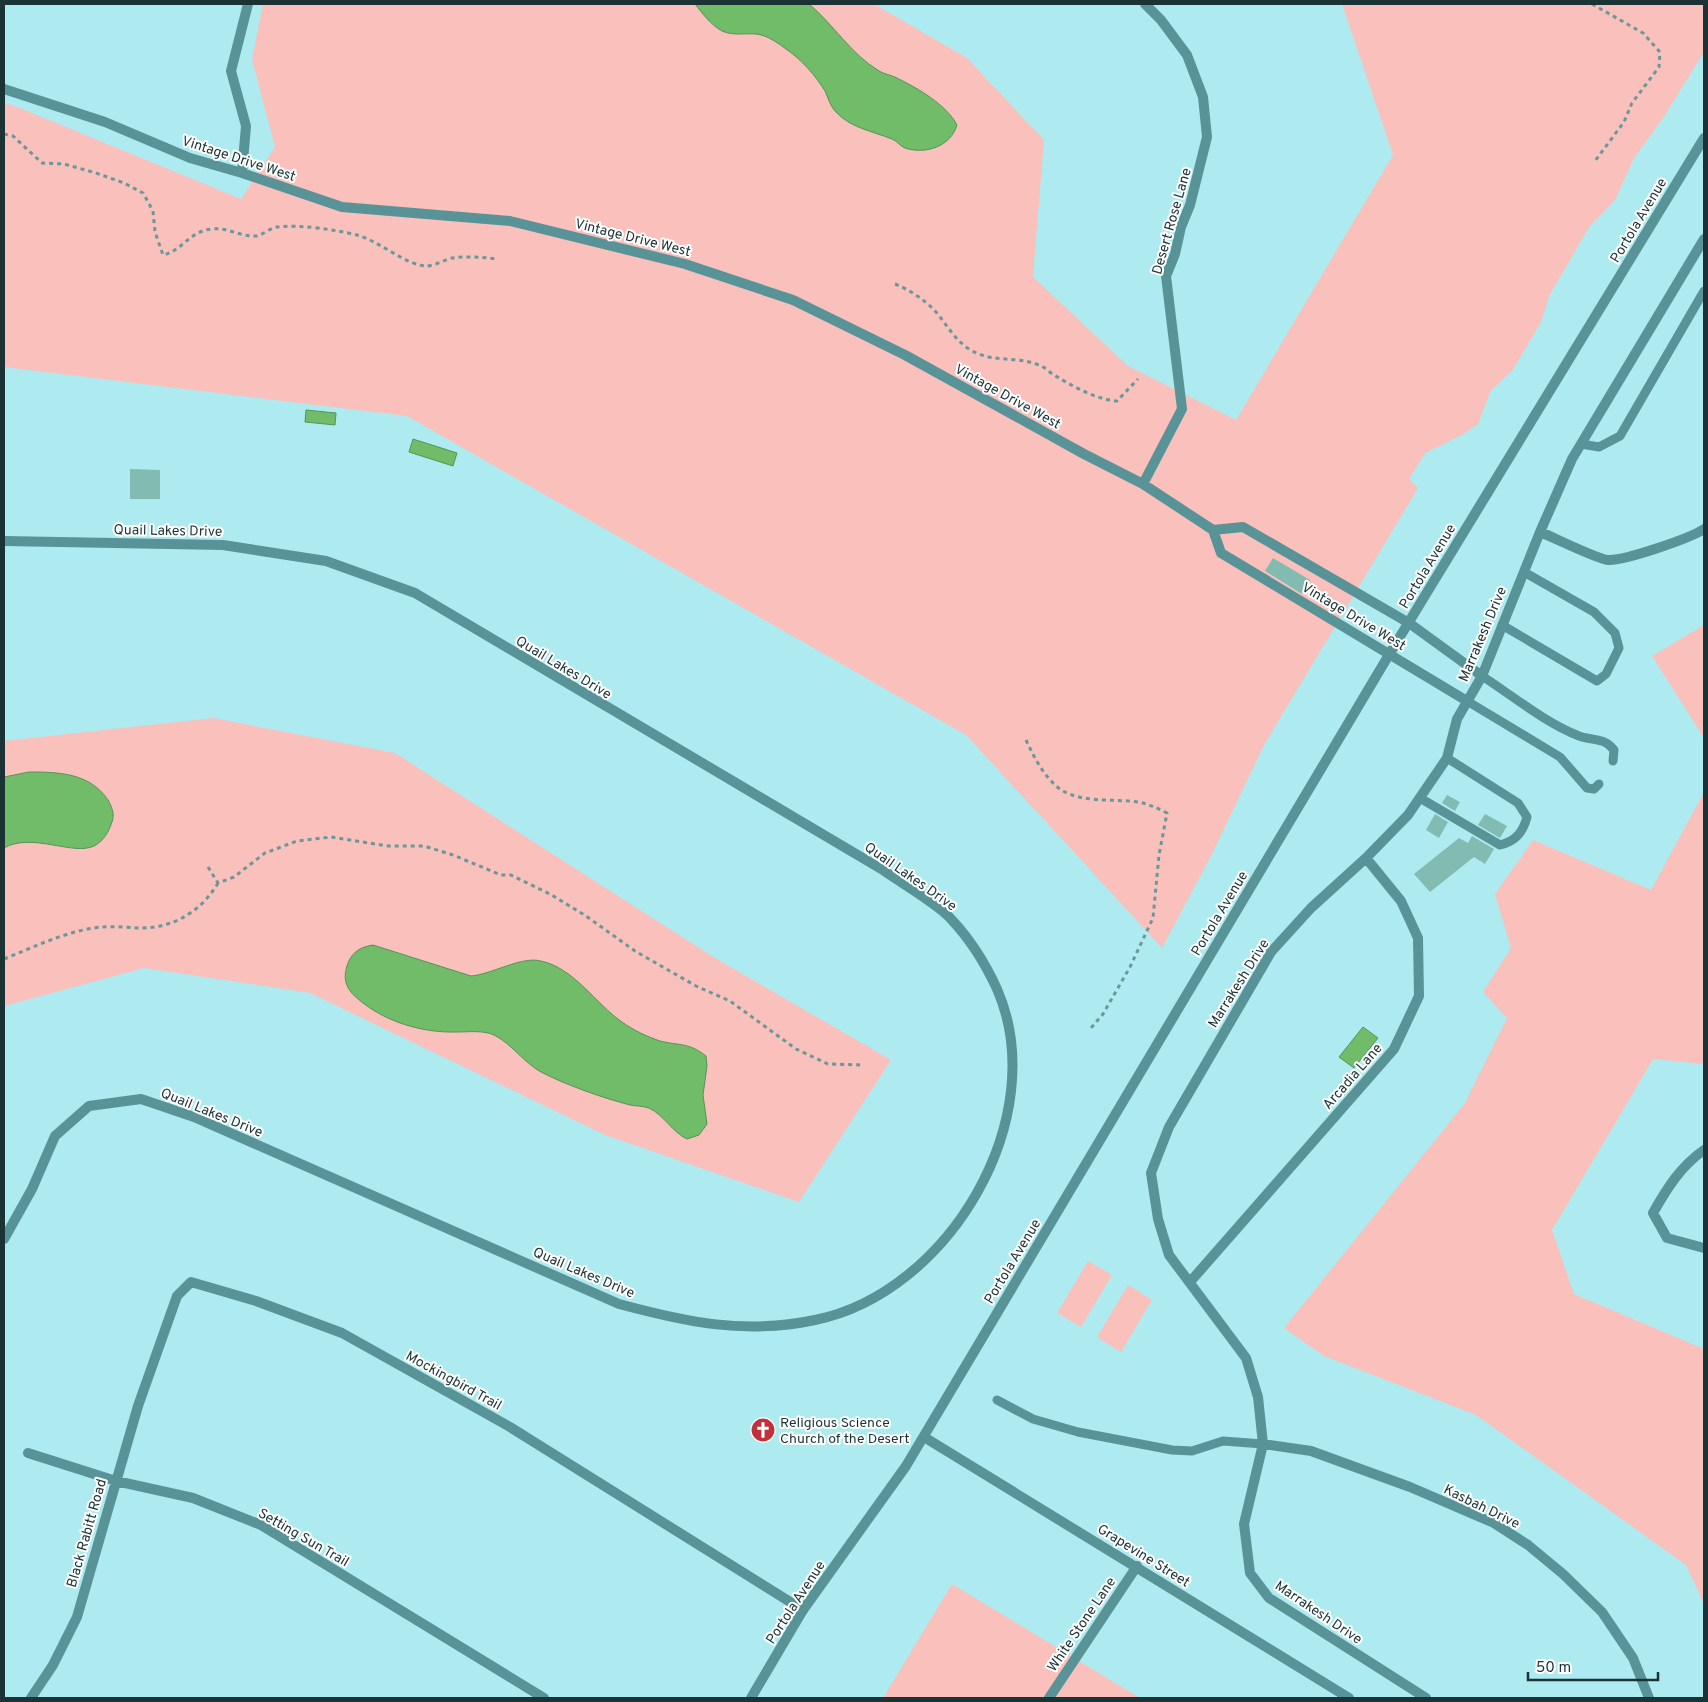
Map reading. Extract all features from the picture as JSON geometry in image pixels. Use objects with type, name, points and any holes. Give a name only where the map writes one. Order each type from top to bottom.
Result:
[{"type":"street","points":[[242,173],[246,126],[231,71],[248,4]]},
{"type":"street","name":"Desert Rose Lane","points":[[1144,484],[1182,409],[1166,276],[1175,254],[1181,226],[1190,205],[1207,137],[1202,97],[1187,55],[1161,20],[1145,4]]},
{"type":"street","name":"Vintage Drive West","points":[[4,89],[105,122],[190,158],[242,173],[342,207],[510,221],[685,264],[784,297],[905,355],[1084,454],[1144,484],[1213,530],[1221,553],[1467,701]]},
{"type":"street","name":"Portola Avenue","points":[[751,1698],[803,1610],[906,1466],[924,1437],[1408,622],[1704,138]]},
{"type":"street","name":"Marrakesh Drive","points":[[1426,1698],[1269,1598],[1250,1573],[1244,1524],[1262,1444],[1258,1397],[1246,1358],[1169,1255],[1158,1219],[1151,1173],[1169,1127],[1271,952],[1311,908],[1366,858],[1408,815],[1447,758],[1457,719],[1482,676],[1540,532],[1581,444],[1704,239]]},
{"type":"street","name":"Vintage Drive West","points":[[1213,530],[1243,527],[1408,622],[1482,676]]},
{"type":"street","points":[[1540,532],[1608,560],[1645,552],[1694,536],[1704,529]]},
{"type":"street","name":"Quail Lakes Drive","points":[[4,542],[223,544],[326,561],[415,593],[883,870],[950,918],[981,960],[996,988],[1008,1019],[1012,1051],[1012,1078],[1003,1135],[977,1191],[946,1240],[924,1263],[888,1291],[854,1308],[816,1320],[777,1326],[733,1328],[676,1320],[619,1304],[194,1117],[141,1099],[89,1106],[55,1136],[32,1189],[4,1239]]},
{"type":"street","name":"Arcadia Lane","points":[[1190,1282],[1394,1048],[1420,996],[1418,938],[1401,901],[1366,858]]},
{"type":"street","points":[[1704,1150],[1691,1159],[1668,1187],[1653,1213],[1667,1238],[1704,1248]]},
{"type":"street","name":"Mockingbird Trail","points":[[138,1406],[177,1296],[191,1282],[256,1301],[342,1332],[510,1428],[803,1610]]},
{"type":"street","name":"Black Rabitt Road","points":[[31,1698],[53,1665],[77,1617],[138,1406]]},
{"type":"street","name":"Grapevine Street","points":[[924,1437],[1137,1566],[1349,1698]]},
{"type":"street","name":"Kasbah Drive","points":[[1262,1444],[1311,1451],[1410,1487],[1494,1523],[1528,1545],[1563,1574],[1602,1612],[1633,1658],[1649,1698]]},
{"type":"street","name":"Setting Sun Trail","points":[[28,1453],[116,1482],[193,1498],[261,1526],[544,1698]]},
{"type":"street","name":"White Stone Lane","points":[[1049,1698],[1137,1566]]},
{"type":"lane","points":[[1581,444],[1599,447],[1620,436],[1704,291]]},
{"type":"lane","points":[[1502,625],[1597,681],[1606,674],[1619,648],[1615,633],[1594,612],[1524,572]]},
{"type":"lane","points":[[1482,676],[1555,724],[1581,736],[1608,743],[1614,750],[1613,761]]},
{"type":"lane","points":[[1467,701],[1560,757],[1587,788],[1594,789],[1599,784]]},
{"type":"lane","points":[[1420,798],[1500,845],[1512,842],[1523,829],[1527,816],[1518,803],[1447,758]]},
{"type":"lane","points":[[997,1400],[1033,1419],[1078,1432],[1172,1450],[1192,1451],[1223,1441],[1262,1444]]},
{"type":"path","points":[[1592,4],[1643,33],[1660,52],[1659,67],[1650,82],[1632,103],[1624,122],[1595,161]]},
{"type":"path","points":[[4,134],[13,136],[42,163],[64,164],[96,173],[124,183],[143,193],[153,211],[154,232],[163,255],[175,252],[190,236],[210,229],[228,228],[239,234],[257,236],[276,227],[303,228],[357,236],[379,243],[401,257],[426,266],[450,258],[470,256],[497,259]]},
{"type":"path","points":[[895,284],[923,300],[936,312],[948,331],[968,348],[988,358],[1024,360],[1041,365],[1054,375],[1102,400],[1117,401],[1138,379]]},
{"type":"path","points":[[1026,740],[1039,765],[1052,783],[1061,790],[1095,799],[1145,804],[1167,813],[1159,855],[1153,918],[1130,967],[1103,1014],[1091,1028]]},
{"type":"path","points":[[4,959],[33,948],[49,939],[95,928],[121,926],[144,928],[169,923],[190,915],[209,898],[218,883],[234,877],[265,852],[297,841],[332,837],[388,846],[424,846],[453,854],[501,876],[511,875],[550,894],[586,916],[635,951],[696,986],[730,1001],[796,1048],[828,1064],[862,1065]]},
{"type":"path","points":[[208,867],[218,883]]},
{"type":"shaded area","points":[[263,4],[874,4],[967,58],[1044,140],[1033,277],[1128,366],[1236,420],[1393,155],[1342,4],[1704,4],[1704,52],[1663,118],[1634,158],[1615,200],[1589,227],[1549,296],[1541,322],[1512,371],[1491,390],[1478,424],[1460,436],[1425,453],[1409,479],[1418,488],[1264,745],[1212,854],[1162,948],[966,735],[407,416],[4,367],[4,103],[241,199],[275,147],[252,59]]},
{"type":"shaded area","points":[[695,4],[809,4],[869,64],[930,97],[946,110],[957,125],[954,132],[937,147],[913,150],[903,147],[892,139],[854,125],[835,111],[817,79],[792,53],[764,36],[722,31],[710,22]]},
{"type":"shaded area","points":[[306,410],[336,413],[335,425],[305,422]]},
{"type":"shaded area","points":[[413,439],[457,453],[453,466],[409,452]]},
{"type":"shaded area","points":[[1704,625],[1704,738],[1652,656]]},
{"type":"shaded area","points":[[213,718],[395,753],[715,958],[891,1060],[799,1202],[605,1135],[310,993],[144,968],[4,1006],[4,741]]},
{"type":"shaded area","points":[[29,772],[73,776],[83,779],[101,791],[108,800],[113,814],[111,825],[103,839],[94,846],[85,848],[27,842],[4,848],[4,777]]},
{"type":"shaded area","points":[[1704,792],[1704,1064],[1653,1059],[1552,1230],[1574,1294],[1704,1349],[1704,1604],[1686,1565],[1476,1415],[1324,1356],[1284,1328],[1465,1103],[1507,1018],[1483,992],[1511,948],[1495,894],[1533,840],[1651,890]]},
{"type":"shaded area","points":[[373,945],[471,976],[525,961],[541,961],[553,965],[584,987],[612,1014],[631,1028],[660,1041],[689,1046],[706,1056],[707,1066],[703,1095],[707,1124],[699,1135],[687,1139],[649,1108],[630,1105],[597,1095],[541,1072],[506,1043],[490,1033],[444,1032],[417,1028],[380,1014],[354,995],[345,979],[346,969],[352,955],[361,948]]},
{"type":"shaded area","points":[[1363,1027],[1378,1038],[1354,1068],[1339,1057]]},
{"type":"shaded area","points":[[1088,1261],[1112,1275],[1081,1327],[1057,1313]]},
{"type":"shaded area","points":[[1128,1285],[1152,1300],[1121,1352],[1097,1337]]},
{"type":"shaded area","points":[[952,1584],[1140,1698],[883,1698]]},
{"type":"building","points":[[130,469],[160,470],[160,499],[130,499]]},
{"type":"building","points":[[1273,558],[1310,580],[1302,594],[1265,571]]},
{"type":"building","points":[[1447,795],[1460,802],[1455,811],[1442,803]]},
{"type":"building","points":[[1435,814],[1448,822],[1439,838],[1426,830]]},
{"type":"building","points":[[1485,814],[1507,826],[1500,838],[1478,825]]},
{"type":"building","points":[[1472,836],[1494,849],[1485,864],[1474,857],[1430,892],[1414,874],[1459,838],[1468,843]]},
{"type":"place","name":"Religious Science Church of the Desert","points":[[763,1430]]}]
